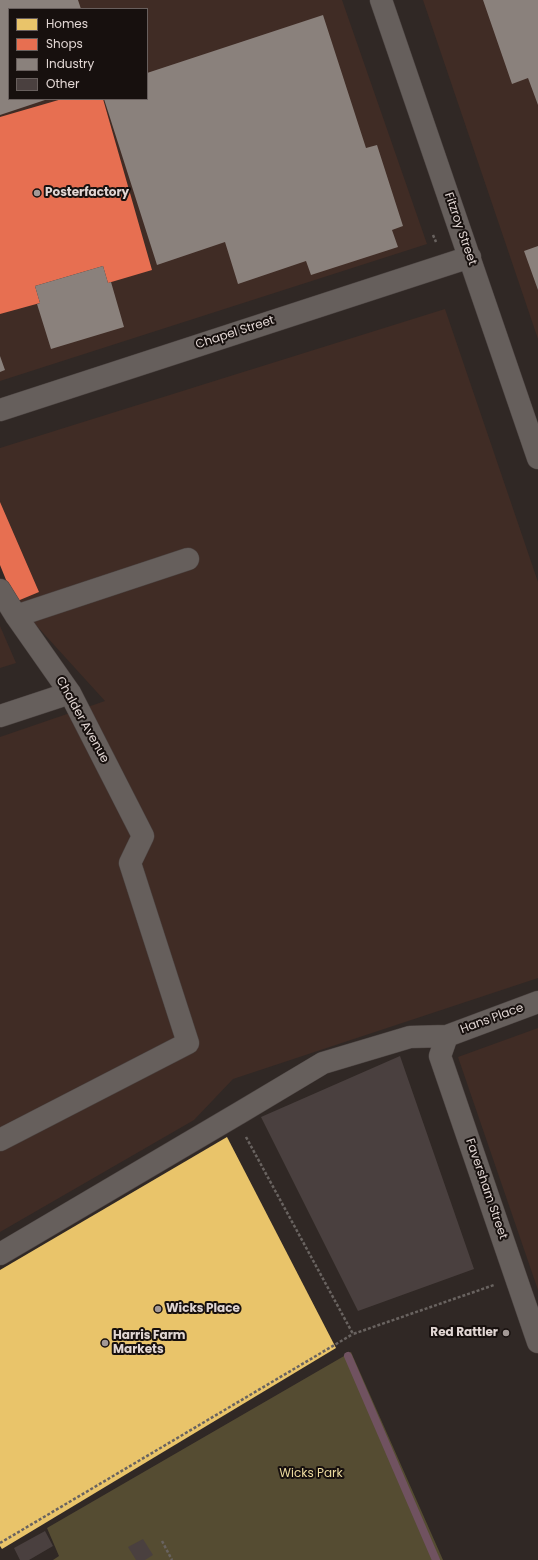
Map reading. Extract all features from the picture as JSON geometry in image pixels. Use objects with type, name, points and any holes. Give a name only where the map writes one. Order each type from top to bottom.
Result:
[{"type":"street","name":"Fitzroy Street","points":[[381,0],[537,451]]},
{"type":"street","name":"Chapel Street","points":[[0,410],[470,257]]},
{"type":"street","points":[[16,616],[188,559]]},
{"type":"street","name":"Chalder Avenue","points":[[0,590],[16,616],[70,694],[144,836],[130,863],[188,1043],[0,1140]]},
{"type":"street","points":[[0,716],[70,694]]},
{"type":"street","name":"Hans Place","points":[[0,1254],[323,1063],[410,1037],[447,1036],[538,1002]]},
{"type":"street","name":"Faversham Street","points":[[447,1036],[440,1056],[538,1342]]},
{"type":"path","points":[[235,1116],[353,1334]]},
{"type":"path","points":[[0,1543],[353,1334],[516,1278]]},
{"type":"path","points":[[162,1542],[172,1560]]},
{"type":"shaded area","points":[[0,0],[342,0],[427,244],[0,381]]},
{"type":"shaded area","points":[[423,0],[538,0],[538,339]]},
{"type":"shaded area","points":[[445,309],[538,582],[538,978],[233,1079],[194,1120],[0,1232],[0,737],[105,701],[15,602],[0,565],[0,448]]},
{"type":"shaded area","points":[[0,626],[16,663],[0,668]]},
{"type":"shaded area","points":[[538,1028],[538,1290],[458,1057]]},
{"type":"green space","name":"Wicks Park","points":[[351,1352],[443,1560],[53,1560],[59,1556],[47,1528]]},
{"type":"building: Homes","name":"Wicks Place","points":[[227,1137],[336,1348],[2,1549],[0,1546],[0,1270]]},
{"type":"building: Shops","points":[[59,100],[103,100],[152,270],[108,283],[103,266],[35,286],[40,303],[0,314],[0,117]]},
{"type":"building: Shops","points":[[0,502],[39,592],[15,602],[0,565]]},
{"type":"building: Industry","points":[[0,0],[78,0],[81,8],[8,8],[8,100],[45,100],[0,115]]},
{"type":"building: Industry","points":[[483,0],[538,0],[538,105],[528,78],[512,84]]},
{"type":"building: Industry","points":[[323,15],[366,148],[377,145],[403,226],[392,230],[398,247],[311,275],[306,261],[238,284],[225,242],[157,265],[104,100],[148,100],[148,73]]},
{"type":"building: Industry","points":[[538,246],[538,290],[524,251]]},
{"type":"building: Industry","points":[[103,266],[108,283],[111,282],[124,327],[51,349],[37,304],[40,303],[35,286]]},
{"type":"building: Industry","points":[[0,356],[5,370],[0,372]]},
{"type":"building: Other","points":[[400,1056],[474,1269],[358,1311],[261,1117]]},
{"type":"building: Other","points":[[45,1531],[53,1546],[29,1560],[20,1560],[14,1548]]},
{"type":"building: Other","points":[[143,1539],[153,1555],[145,1560],[136,1560],[128,1547]]},
{"type":"waterway","points":[[348,1356],[436,1560]]},
{"type":"place","name":"Posterfactory","points":[[37,193]]},
{"type":"place","name":"Wicks Place","points":[[158,1309]]},
{"type":"place","name":"Red Rattler","points":[[506,1333]]},
{"type":"place","name":"Harris Farm Markets","points":[[105,1343]]}]
